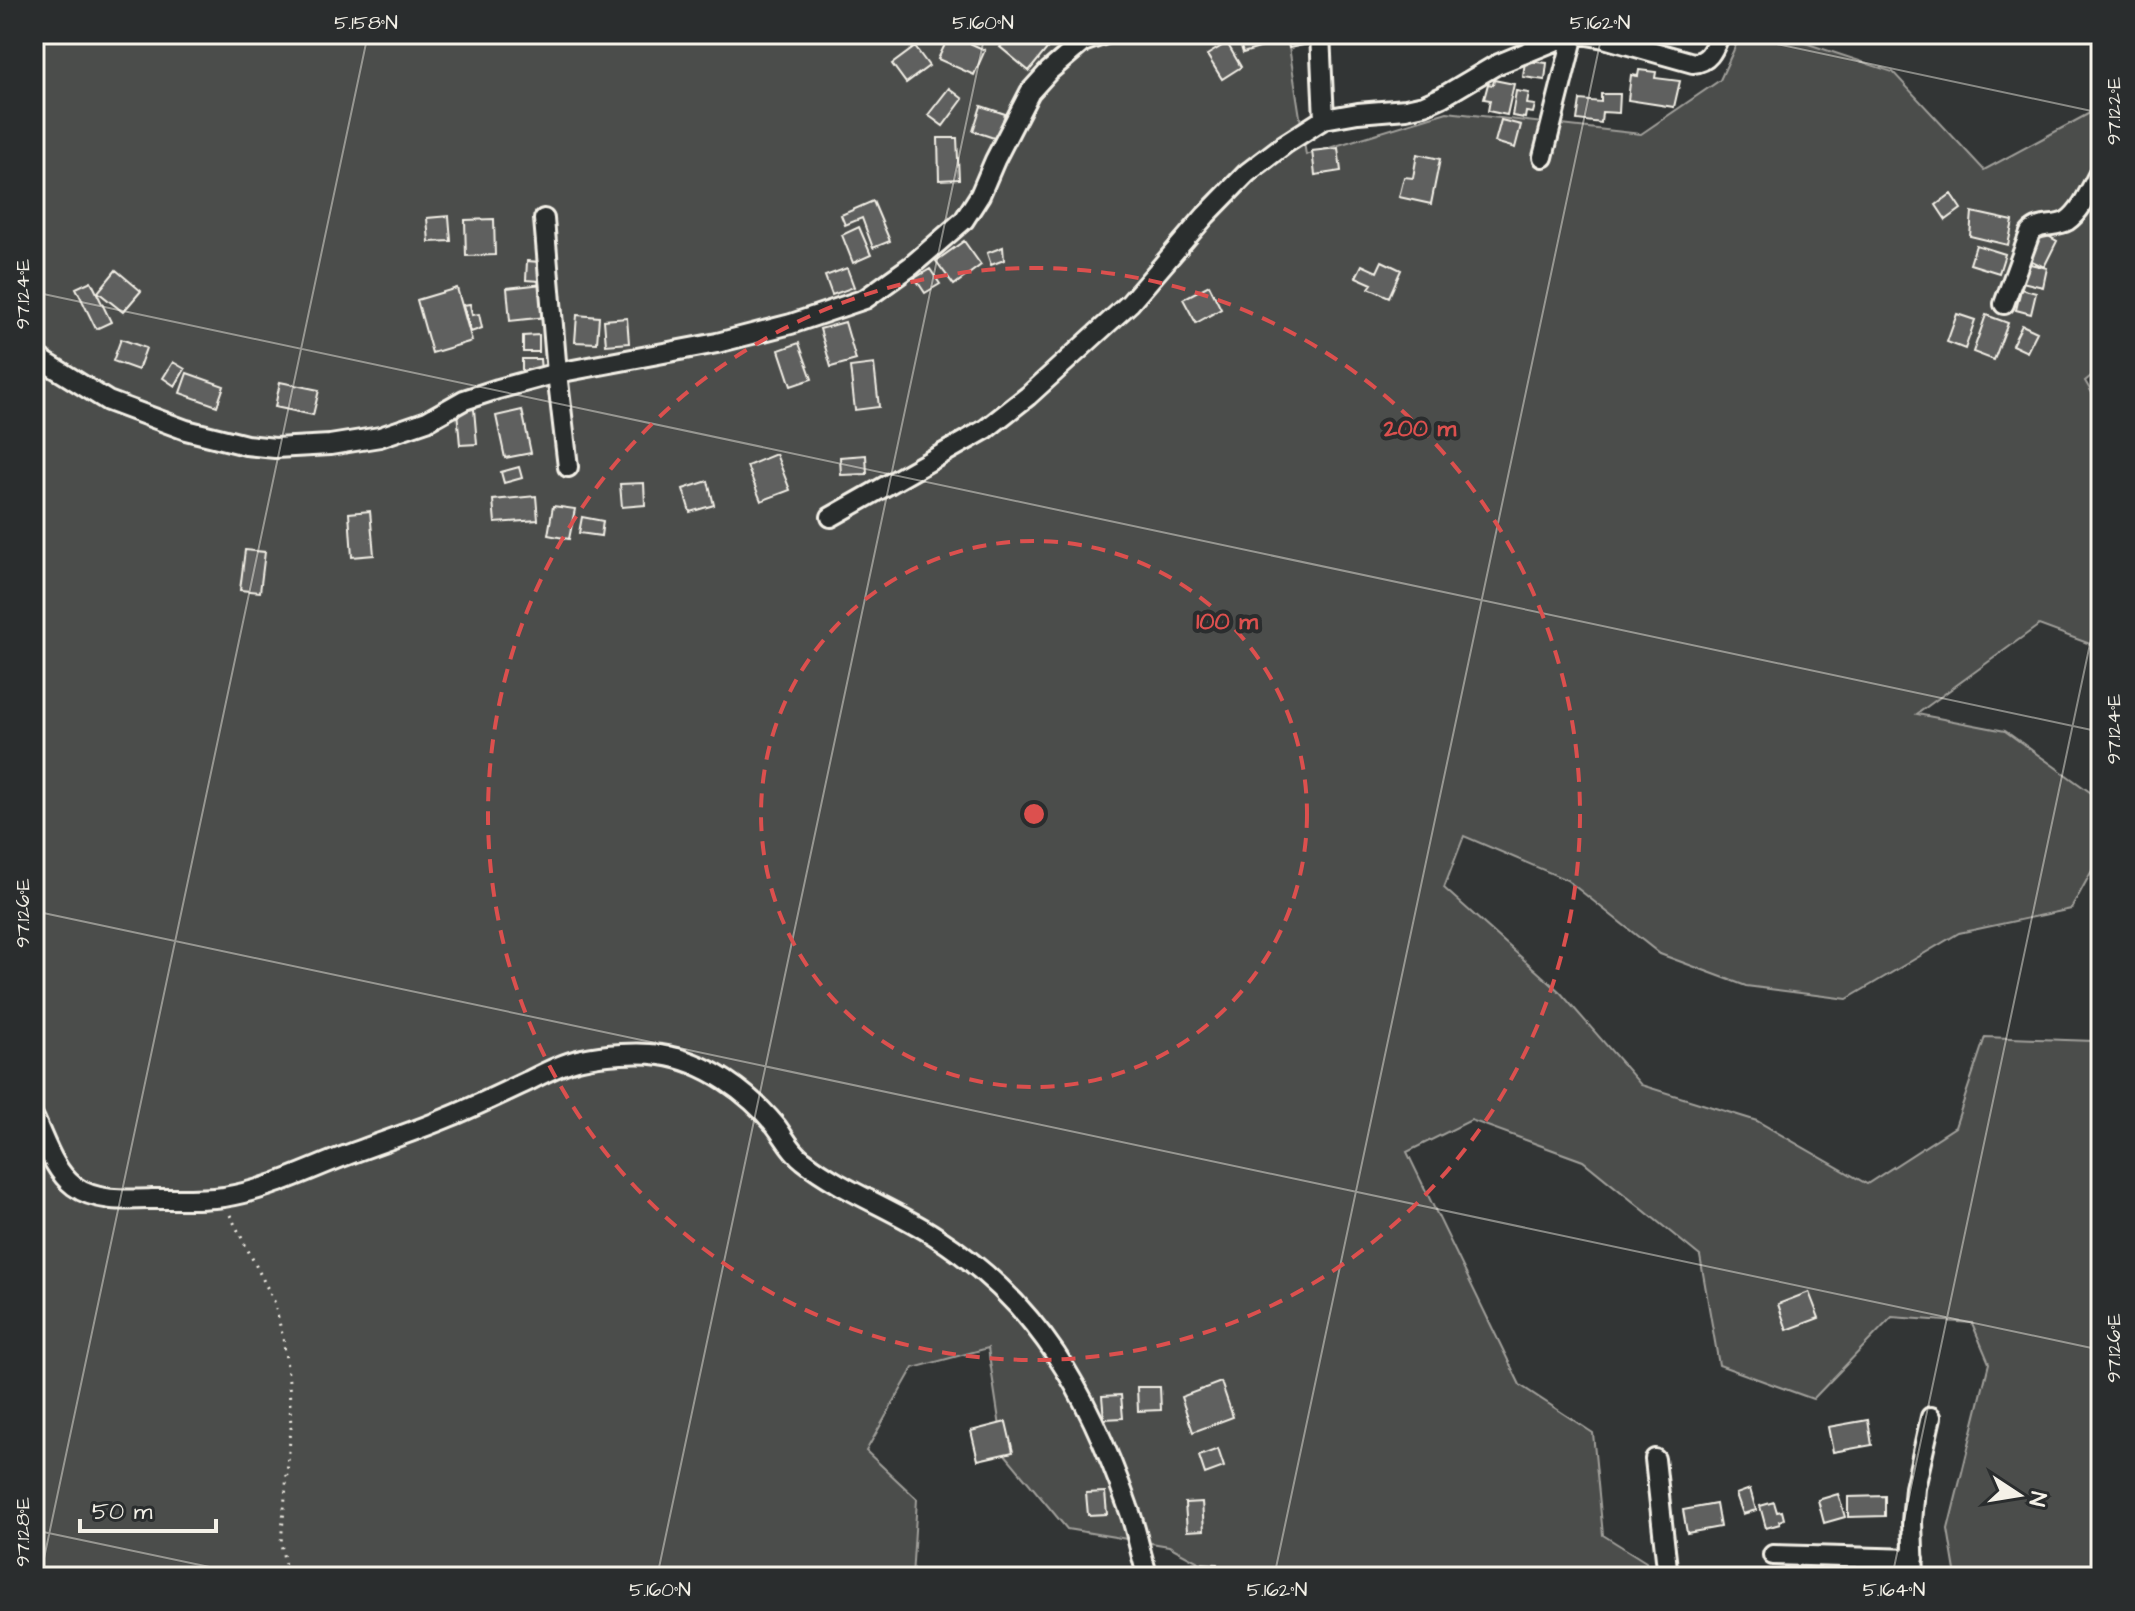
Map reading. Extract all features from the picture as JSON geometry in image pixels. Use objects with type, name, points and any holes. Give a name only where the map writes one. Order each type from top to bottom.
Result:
[{"type":"street","points":[[34,355],[108,401],[186,430],[246,445],[275,448],[330,445],[380,437],[427,421],[464,400],[557,373],[717,343],[791,324],[865,299],[911,266],[964,220],[980,195],[1030,92],[1083,42],[1106,34]]},
{"type":"street","points":[[1320,34],[1324,119]]},
{"type":"street","points":[[831,517],[986,429],[1028,396],[1130,303],[1247,173],[1285,144],[1324,119],[1424,105],[1496,65],[1573,34]]},
{"type":"street","points":[[1543,157],[1573,34]]},
{"type":"street","points":[[1581,34],[1693,63],[1706,59],[1720,34]]},
{"type":"street","points":[[2004,304],[2030,233],[2035,228],[2068,220],[2101,170]]},
{"type":"street","points":[[544,219],[568,467]]},
{"type":"street","points":[[34,1118],[59,1169],[75,1187],[95,1196],[124,1200],[221,1197],[254,1191],[306,1173],[448,1118],[559,1066],[582,1059],[608,1055],[662,1055],[691,1063],[752,1100],[798,1156],[823,1176],[935,1236],[997,1283],[1034,1322],[1068,1371],[1099,1433],[1130,1510],[1148,1577]]},
{"type":"street","points":[[1773,1555],[1842,1557],[1914,1568],[1912,1522],[1915,1488],[1931,1417]]},
{"type":"street","points":[[1655,1459],[1668,1577]]},
{"type":"street","points":[[1842,1557],[1842,1577]]},
{"type":"path","points":[[221,1197],[274,1301],[283,1338],[291,1428],[281,1543],[287,1577]]},
{"type":"shaded area","points":[[34,34],[1287,34],[1306,155],[1447,112],[1641,134],[1720,80],[1741,34],[1778,34],[1893,72],[1984,170],[2101,107],[2101,368],[2085,381],[2101,408],[2101,648],[2039,625],[1917,714],[2005,731],[2101,800],[2101,854],[2071,909],[1959,933],[1847,999],[1746,986],[1660,954],[1567,880],[1464,836],[1444,888],[1560,992],[1641,1085],[1757,1121],[1867,1184],[1955,1127],[1985,1037],[2094,1041],[2101,1047],[2101,1577],[1956,1577],[1948,1529],[1989,1363],[1972,1323],[1892,1317],[1813,1399],[1719,1365],[1700,1256],[1583,1161],[1471,1120],[1407,1152],[1520,1385],[1593,1433],[1603,1535],[1646,1562],[1649,1577],[1226,1577],[1169,1546],[1067,1529],[1004,1453],[988,1348],[913,1368],[866,1451],[917,1499],[912,1577],[34,1577]]},
{"type":"building","points":[[950,34],[985,50],[974,75],[938,59]]},
{"type":"building","points":[[1011,34],[1029,34],[1047,49],[1029,71],[1000,47]]},
{"type":"building","points":[[1237,34],[1276,34],[1279,42],[1243,53]]},
{"type":"building","points":[[1286,34],[1317,34],[1318,42],[1289,48]]},
{"type":"building","points":[[1227,43],[1241,67],[1222,79],[1207,55]]},
{"type":"building","points":[[915,47],[929,66],[906,83],[892,64]]},
{"type":"building","points":[[1525,61],[1547,63],[1545,80],[1523,77]]},
{"type":"building","points":[[1639,70],[1656,72],[1655,78],[1680,81],[1674,107],[1628,100],[1631,75],[1638,76]]},
{"type":"building","points":[[1494,80],[1514,84],[1507,115],[1488,111],[1490,100],[1484,99],[1488,84],[1493,85]]},
{"type":"building","points":[[949,88],[963,99],[943,126],[928,115]]},
{"type":"building","points":[[1516,91],[1529,93],[1527,104],[1535,105],[1533,113],[1526,112],[1525,118],[1512,116]]},
{"type":"building","points":[[1601,94],[1620,94],[1619,113],[1602,112],[1601,123],[1577,120],[1580,100],[1601,102]]},
{"type":"building","points":[[981,106],[1005,114],[997,139],[973,131]]},
{"type":"building","points":[[1501,120],[1521,125],[1515,148],[1495,142]]},
{"type":"building","points":[[938,138],[957,138],[959,179],[939,180]]},
{"type":"building","points":[[1338,148],[1341,171],[1315,175],[1312,151]]},
{"type":"building","points":[[1417,154],[1440,159],[1431,204],[1399,197],[1404,177],[1413,178]]},
{"type":"building","points":[[1951,194],[1961,209],[1946,220],[1936,205]]},
{"type":"building","points":[[873,201],[890,241],[873,248],[862,218],[845,225],[841,215]]},
{"type":"building","points":[[1972,212],[2013,221],[2008,245],[1970,236]]},
{"type":"building","points":[[449,216],[451,241],[429,242],[427,218]]},
{"type":"building","points":[[494,219],[495,255],[466,256],[465,220]]},
{"type":"building","points":[[859,227],[871,255],[853,263],[842,235]]},
{"type":"building","points":[[2039,231],[2057,241],[2044,267],[2026,258]]},
{"type":"building","points":[[964,241],[981,265],[954,285],[936,261]]},
{"type":"building","points":[[1976,245],[2005,254],[1999,273],[1970,264]]},
{"type":"building","points":[[1003,247],[1004,260],[991,265],[987,253]]},
{"type":"building","points":[[527,261],[540,262],[539,281],[526,280]]},
{"type":"building","points":[[1382,261],[1401,270],[1389,297],[1369,288],[1372,284],[1356,277],[1362,265],[1377,272]]},
{"type":"building","points":[[2026,263],[2047,268],[2043,287],[2022,282]]},
{"type":"building","points":[[847,268],[854,287],[832,295],[825,276]]},
{"type":"building","points":[[930,269],[940,284],[925,293],[915,278]]},
{"type":"building","points":[[116,270],[141,291],[123,312],[98,292]]},
{"type":"building","points":[[91,281],[111,322],[96,329],[76,288]]},
{"type":"building","points":[[543,284],[546,317],[510,321],[507,288]]},
{"type":"building","points":[[1209,285],[1221,309],[1196,323],[1183,299]]},
{"type":"building","points":[[457,288],[472,341],[432,353],[417,300]]},
{"type":"building","points":[[2021,289],[2036,293],[2031,314],[2016,310]]},
{"type":"building","points":[[470,304],[472,315],[479,314],[482,328],[471,332],[463,305]]},
{"type":"building","points":[[1957,314],[1975,320],[1965,349],[1947,342]]},
{"type":"building","points":[[577,315],[599,317],[597,343],[575,342]]},
{"type":"building","points":[[1986,315],[2008,323],[1994,360],[1973,352]]},
{"type":"building","points":[[627,318],[629,343],[606,345],[604,320]]},
{"type":"building","points":[[845,322],[856,360],[831,367],[820,329]]},
{"type":"building","points":[[2022,325],[2037,332],[2027,352],[2012,345]]},
{"type":"building","points":[[539,335],[539,352],[523,352],[523,336]]},
{"type":"building","points":[[121,339],[146,348],[138,370],[113,361]]},
{"type":"building","points":[[799,343],[812,379],[791,386],[779,350]]},
{"type":"building","points":[[522,359],[540,359],[541,371],[522,371]]},
{"type":"building","points":[[173,362],[185,369],[175,386],[163,378]]},
{"type":"building","points":[[874,364],[879,407],[855,410],[850,367]]},
{"type":"building","points":[[187,373],[224,386],[217,406],[180,393]]},
{"type":"building","points":[[280,382],[319,390],[313,415],[275,407]]},
{"type":"building","points":[[474,409],[477,444],[460,445],[457,411]]},
{"type":"building","points":[[522,410],[531,453],[505,458],[496,416]]},
{"type":"building","points":[[776,454],[790,490],[761,501],[747,466]]},
{"type":"building","points":[[866,455],[867,474],[841,475],[840,457]]},
{"type":"building","points":[[519,467],[522,478],[504,483],[501,472]]},
{"type":"building","points":[[708,481],[714,505],[690,512],[683,489]]},
{"type":"building","points":[[644,483],[645,505],[622,507],[620,484]]},
{"type":"building","points":[[536,496],[538,520],[495,523],[493,500]]},
{"type":"building","points":[[553,506],[575,509],[569,539],[548,535]]},
{"type":"building","points":[[370,511],[374,555],[352,557],[349,513]]},
{"type":"building","points":[[582,517],[603,521],[601,536],[579,533]]},
{"type":"building","points":[[245,550],[265,552],[260,592],[240,590]]},
{"type":"building","points":[[1809,1292],[1819,1318],[1787,1330],[1778,1304]]},
{"type":"building","points":[[1221,1382],[1233,1417],[1193,1432],[1181,1397]]},
{"type":"building","points":[[1137,1387],[1160,1387],[1161,1410],[1138,1411]]},
{"type":"building","points":[[1121,1395],[1123,1418],[1104,1419],[1102,1396]]},
{"type":"building","points":[[1868,1420],[1872,1445],[1833,1452],[1828,1427]]},
{"type":"building","points":[[1006,1422],[1013,1452],[978,1460],[971,1431]]},
{"type":"building","points":[[1218,1449],[1224,1467],[1205,1474],[1199,1456]]},
{"type":"building","points":[[1750,1489],[1756,1510],[1743,1514],[1736,1494]]},
{"type":"building","points":[[1105,1492],[1107,1514],[1088,1515],[1086,1493]]},
{"type":"building","points":[[1838,1494],[1845,1517],[1824,1523],[1818,1500]]},
{"type":"building","points":[[1885,1496],[1885,1516],[1848,1517],[1848,1497]]},
{"type":"building","points":[[1202,1502],[1204,1530],[1187,1531],[1185,1503]]},
{"type":"building","points":[[1774,1502],[1777,1512],[1782,1511],[1784,1519],[1779,1521],[1780,1524],[1766,1528],[1760,1506]]},
{"type":"building","points":[[1716,1504],[1720,1527],[1687,1533],[1683,1510]]},
{"type":"building","points":[[1833,1562],[1835,1577],[1810,1577],[1808,1566]]},
{"type":"building","points":[[1193,1563],[1217,1564],[1217,1577],[1193,1577]]},
{"type":"building","points":[[1864,1563],[1868,1577],[1849,1577],[1846,1567]]},
{"type":"building","points":[[1787,1568],[1789,1577],[1763,1577],[1762,1573]]}]
